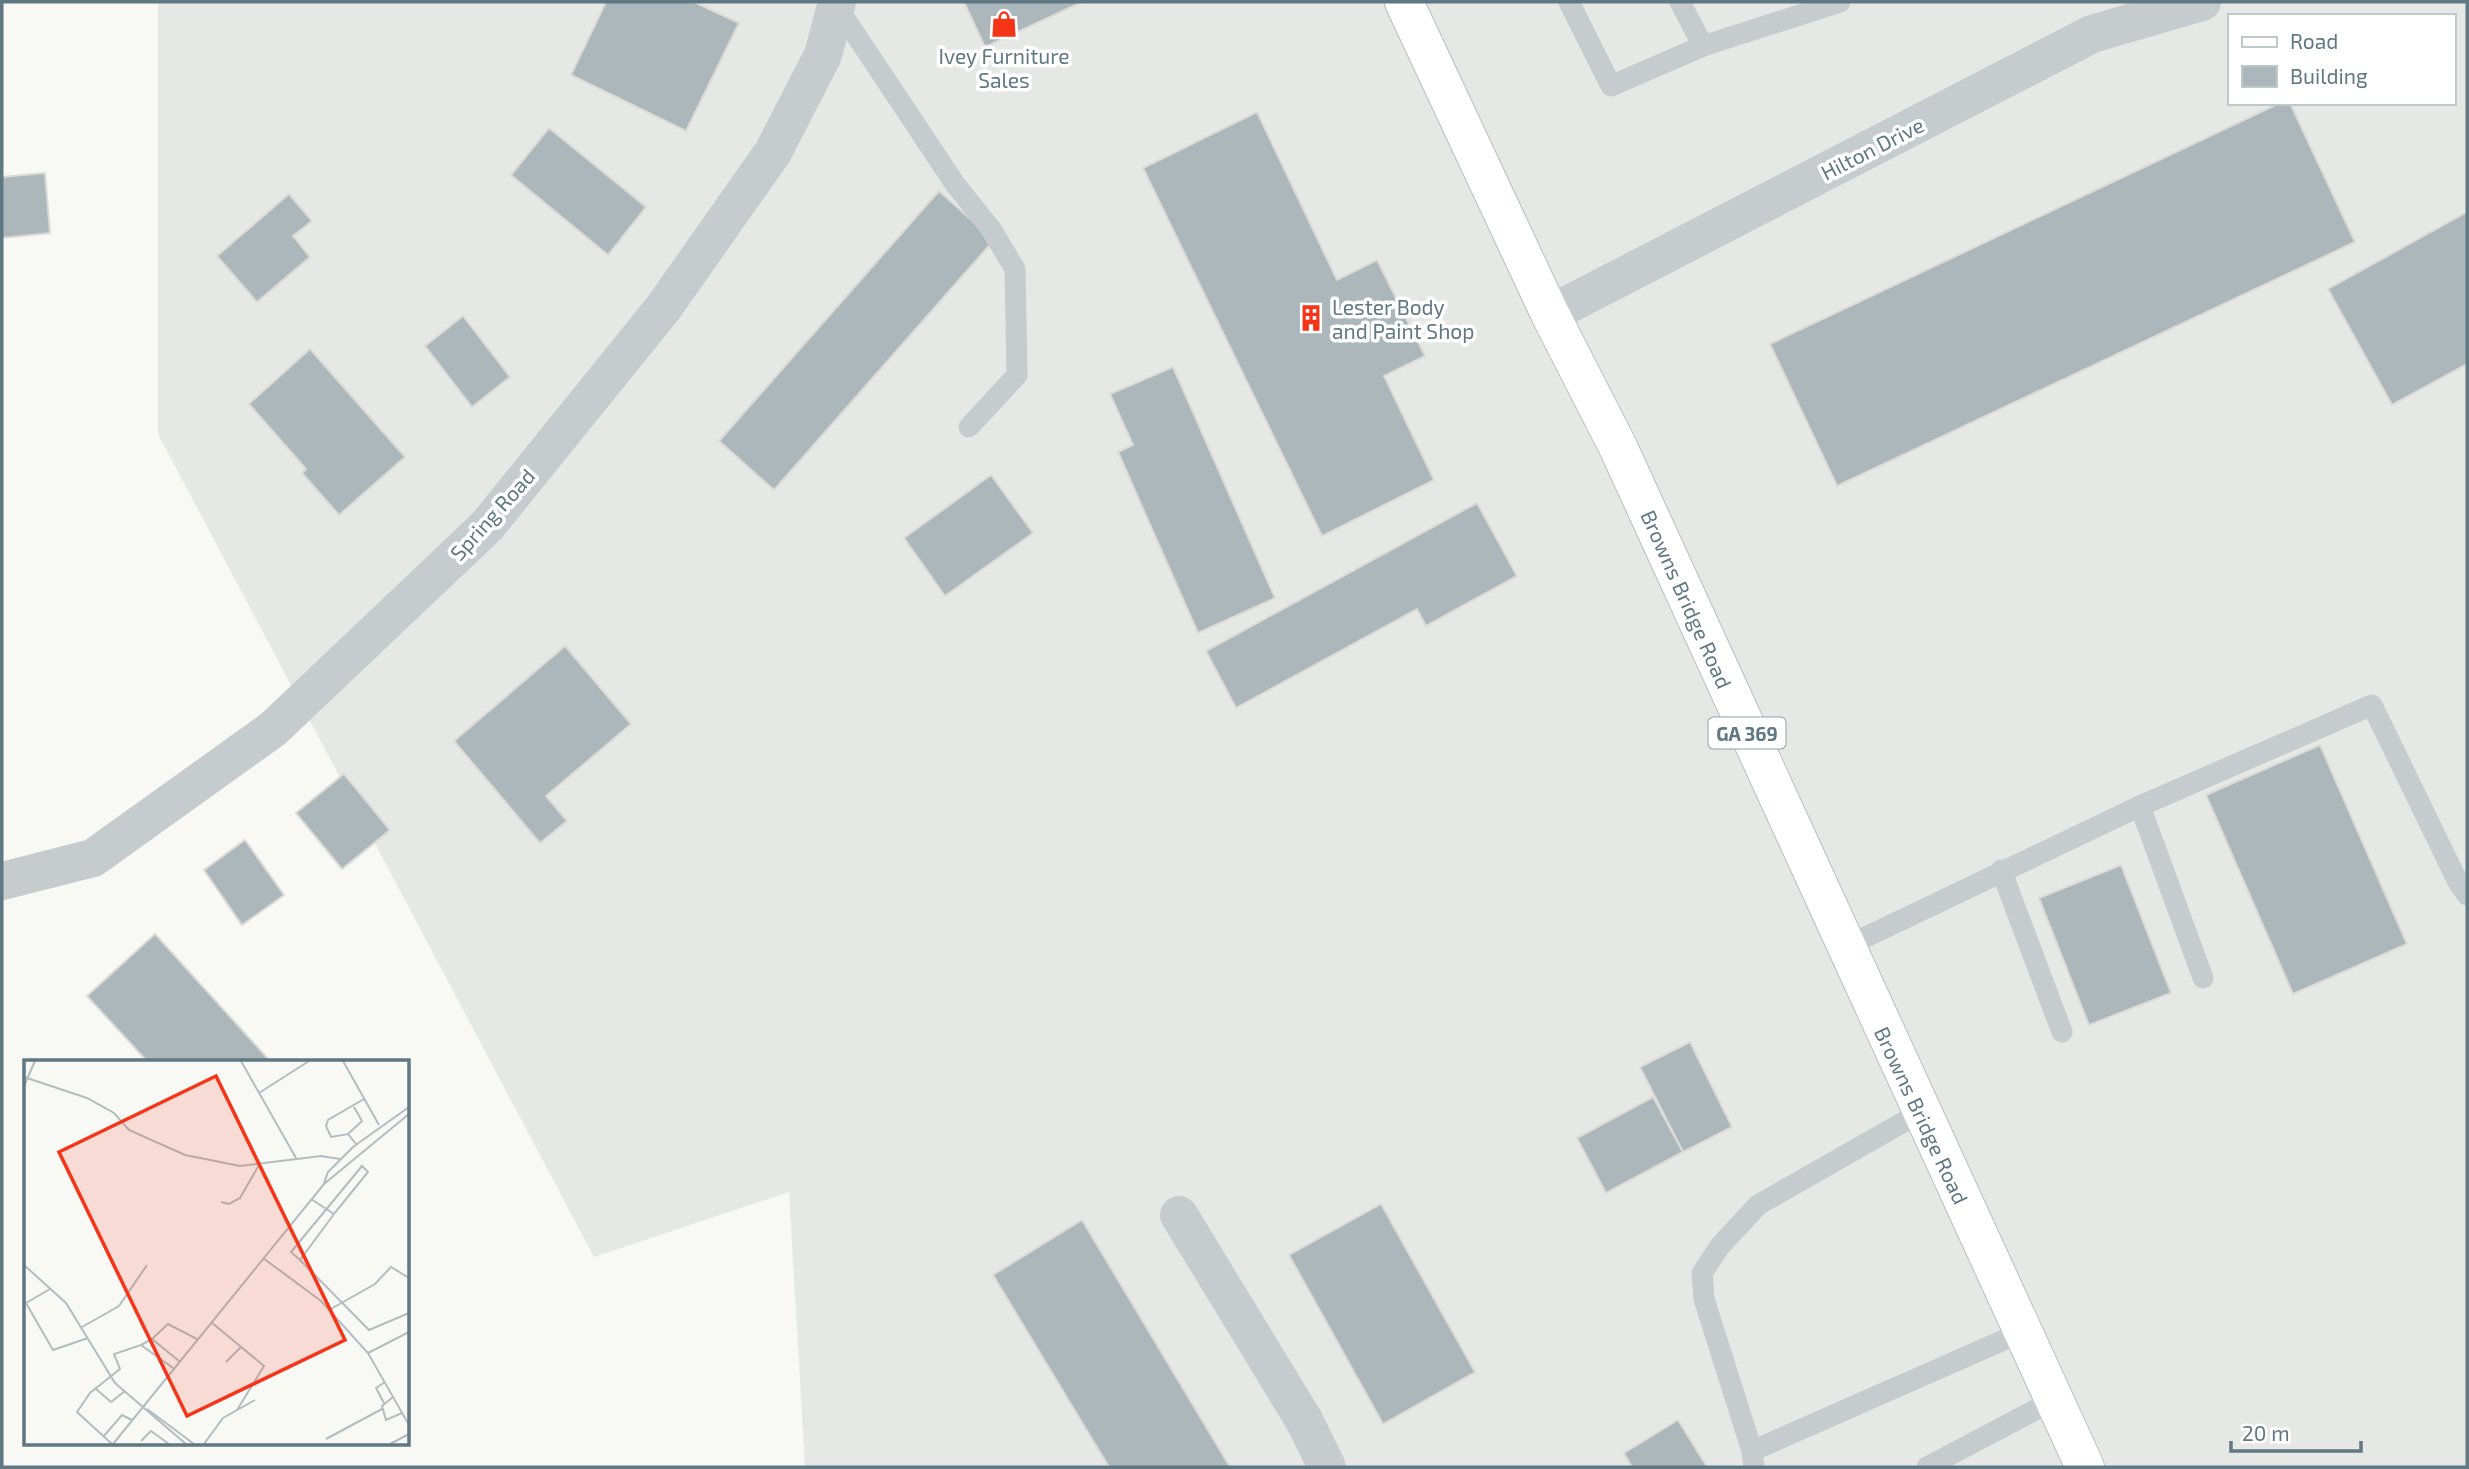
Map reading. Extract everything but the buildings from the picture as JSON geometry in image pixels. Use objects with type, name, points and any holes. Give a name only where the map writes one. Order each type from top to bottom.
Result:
[{"type":"main road","name":"Browns Bridge Road","points":[[1404,2],[1550,314],[1618,447],[2085,1467]]},
{"type":"street","name":"Hilton Drive","points":[[1550,314],[2092,34],[2192,3]]},
{"type":"street","name":"Spring Road","points":[[2,881],[93,858],[273,729],[487,526],[664,307],[773,152],[823,55],[837,4]]},
{"type":"street","points":[[1179,1215],[1305,1422],[1326,1467]]},
{"type":"lane","points":[[1569,2],[1611,86],[1703,46],[1840,2]]},
{"type":"lane","points":[[1680,2],[1703,46]]},
{"type":"lane","points":[[837,4],[955,184],[992,229],[1015,270],[1017,375],[969,426]]},
{"type":"lane","points":[[1845,947],[2001,870],[2140,806],[2372,705],[2458,882],[2467,895]]},
{"type":"lane","points":[[2140,806],[2203,978]]},
{"type":"lane","points":[[2001,870],[2062,1032]]},
{"type":"lane","points":[[1921,1112],[1758,1205],[1720,1246],[1703,1273],[1704,1299],[1753,1459],[2022,1332]]},
{"type":"lane","points":[[1927,1467],[2054,1400]]},
{"type":"shaded area","points":[[158,2],[2467,2],[2467,1467],[805,1467],[789,1192],[594,1257],[158,434]]},
{"type":"place","name":"Ivey Furniture Sales","points":[[1004,24]]},
{"type":"place","name":"Lester Body and Paint Shop","points":[[1311,318]]}]
